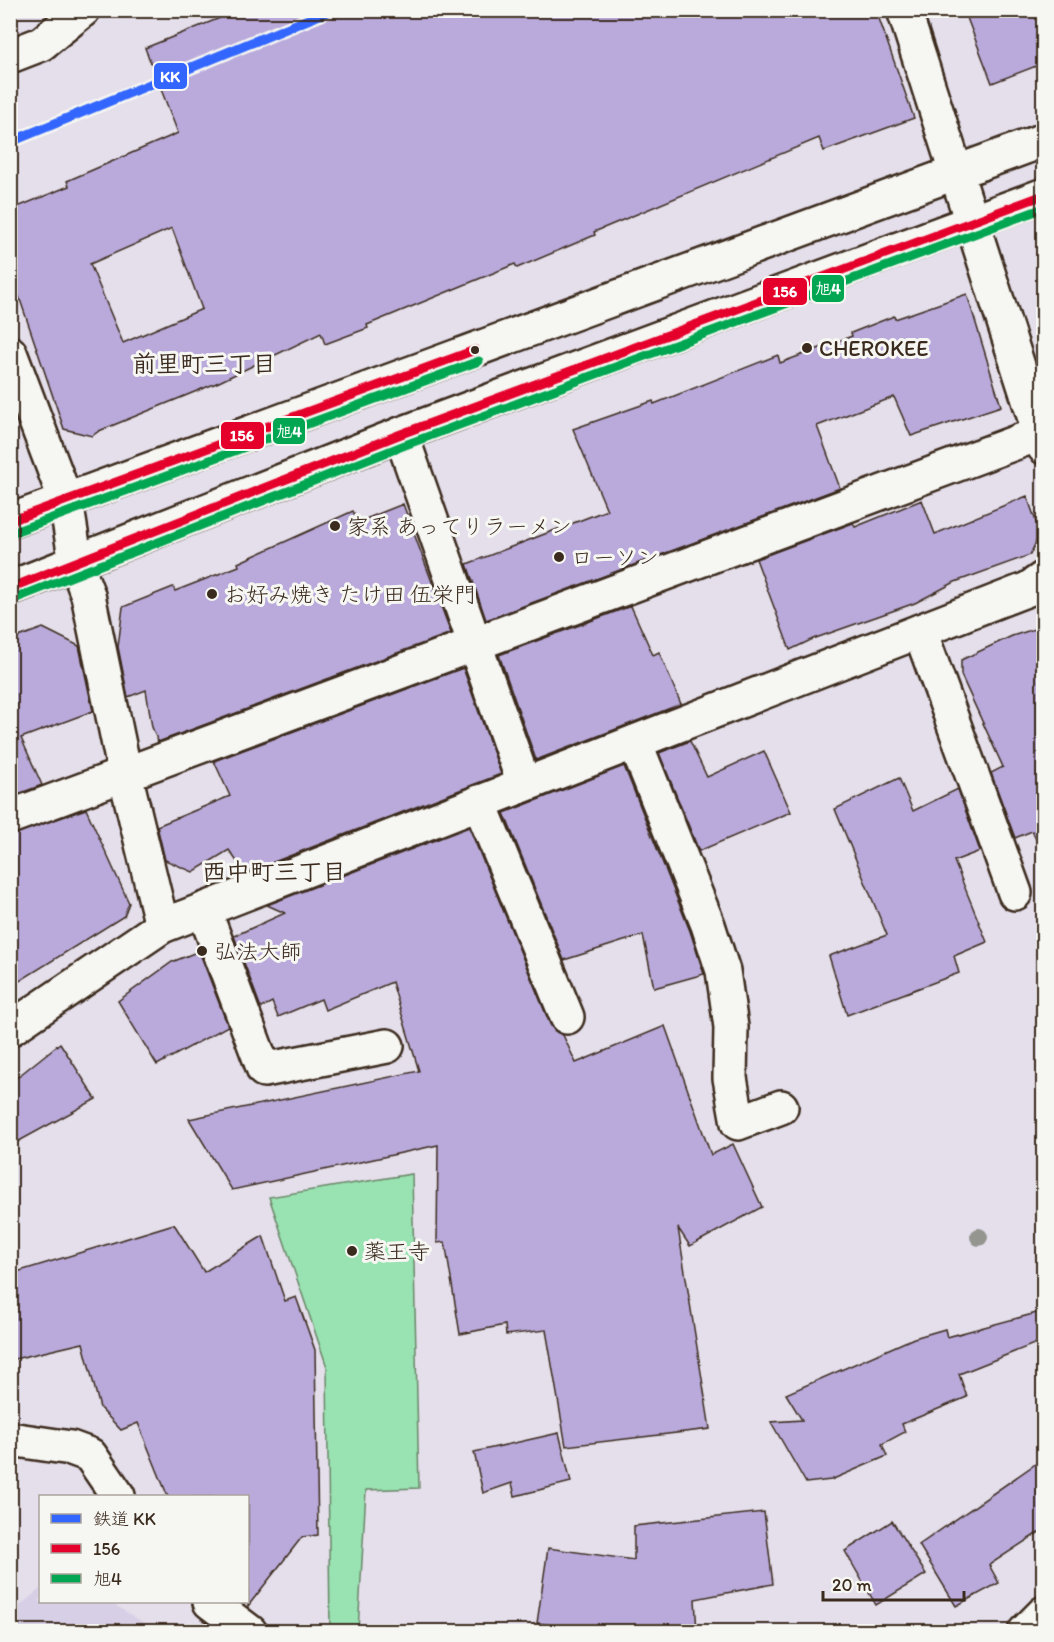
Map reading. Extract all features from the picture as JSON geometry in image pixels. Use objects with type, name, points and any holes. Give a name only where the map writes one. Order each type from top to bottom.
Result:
[{"type":"street","points":[[10,56],[41,44],[82,10]]},
{"type":"street","points":[[10,817],[475,644],[1042,438],[904,10]]},
{"type":"street","points":[[10,521],[1044,140]]},
{"type":"street","points":[[10,588],[76,564],[401,434],[1044,195]]},
{"type":"street","points":[[10,353],[66,501],[76,564],[88,595],[125,774],[162,926]]},
{"type":"street","points":[[401,434],[524,784]]},
{"type":"street","points":[[10,1029],[162,926],[1028,589],[1044,578]]},
{"type":"street","points":[[920,631],[1015,893]]},
{"type":"street","points":[[635,742],[708,925],[723,971],[731,1027],[730,1078],[738,1123],[781,1107]]},
{"type":"street","points":[[479,802],[567,1017]]},
{"type":"street","points":[[204,910],[264,1070],[387,1046]]},
{"type":"street","points":[[10,1439],[72,1448],[90,1455],[117,1495]]},
{"type":"street","points":[[211,1603],[250,1632]]},
{"type":"street","points":[[1025,1632],[1044,1613]]},
{"type":"shaded area","points":[[39,1590],[39,1603],[112,1603],[157,1631],[11,1631],[11,1613]]},
{"type":"green space","points":[[412,1174],[419,1488],[366,1490],[358,1631],[330,1631],[327,1367],[269,1197]]},
{"type":"building","points":[[240,10],[876,10],[914,118],[824,151],[819,138],[594,232],[595,235],[517,268],[515,264],[367,325],[368,328],[325,344],[321,333],[219,382],[99,431],[92,436],[64,429],[10,270],[10,210],[69,186],[67,181],[178,133],[145,48]],"holes":[[[172,228],[202,309],[123,343],[90,264]]]},
{"type":"building","points":[[964,10],[1044,10],[1044,63],[992,83]]},
{"type":"building","points":[[967,294],[1001,406],[911,436],[894,397],[817,426],[840,488],[486,620],[467,564],[607,510],[573,429],[653,401],[654,404],[778,355],[780,363],[852,336],[851,333],[894,316],[895,319]]},
{"type":"building","points":[[1027,496],[1040,533],[1030,555],[955,582],[915,603],[813,639],[790,650],[756,559],[853,523],[855,527],[922,500],[935,534]]},
{"type":"building","points":[[403,504],[451,633],[158,742],[152,727],[146,690],[128,697],[118,647],[123,607],[173,587],[175,591],[239,566],[238,563],[353,511],[358,522]]},
{"type":"building","points":[[631,606],[653,655],[659,652],[681,704],[536,760],[499,655]]},
{"type":"building","points":[[1044,626],[1044,856],[1032,831],[1015,838],[991,773],[1003,767],[961,675],[961,660],[1012,636]]},
{"type":"building","points":[[43,628],[79,646],[93,711],[21,738],[42,785],[10,797],[10,640]]},
{"type":"building","points":[[463,668],[501,774],[245,873],[229,850],[193,872],[165,860],[157,826],[230,796],[214,761]]},
{"type":"building","points":[[690,741],[707,777],[764,751],[791,812],[699,851],[659,753]]},
{"type":"building","points":[[624,766],[690,931],[704,974],[654,988],[643,935],[564,960],[504,813]]},
{"type":"building","points":[[899,778],[913,811],[958,789],[980,851],[954,861],[987,942],[954,956],[959,973],[847,1015],[829,956],[887,935],[835,809]]},
{"type":"building","points":[[86,809],[129,903],[124,916],[10,987],[10,835]]},
{"type":"building","points":[[469,827],[550,1024],[555,1031],[563,1035],[576,1063],[665,1026],[711,1155],[733,1144],[762,1207],[690,1246],[678,1228],[710,1429],[566,1446],[546,1330],[506,1335],[505,1325],[460,1334],[445,1242],[437,1243],[438,1145],[232,1190],[189,1119],[419,1071],[392,982],[325,1010],[321,999],[278,1017],[272,1002],[261,1008],[234,936],[285,913],[267,905]]},
{"type":"building","points":[[199,951],[228,1026],[157,1065],[118,1001],[172,962]]},
{"type":"building","points":[[60,1043],[96,1099],[10,1146],[10,1083]]},
{"type":"building","points":[[174,1224],[204,1272],[263,1236],[285,1301],[296,1297],[315,1350],[318,1535],[302,1537],[248,1606],[249,1495],[167,1495],[138,1423],[121,1430],[100,1408],[83,1343],[10,1360],[10,1274]]},
{"type":"building","points":[[1044,1311],[1044,1340],[959,1374],[967,1397],[902,1424],[905,1432],[882,1444],[887,1456],[831,1480],[806,1483],[771,1422],[802,1420],[786,1394],[914,1338],[945,1329],[947,1337]]},
{"type":"building","points":[[559,1433],[571,1482],[515,1496],[512,1483],[483,1493],[474,1452]]},
{"type":"building","points":[[1044,1458],[1044,1529],[989,1565],[999,1583],[956,1606],[919,1545]]},
{"type":"building","points":[[764,1512],[773,1584],[695,1599],[697,1632],[606,1632],[537,1623],[548,1548],[634,1560],[634,1526]]},
{"type":"building","points":[[892,1521],[926,1574],[876,1605],[845,1551]]},
{"type":"rail line","name":"KK","points":[[10,142],[331,10]]},
{"type":"transit line","name":"156","points":[[10,588],[401,434],[1044,195]]},
{"type":"transit line","name":"旭4","points":[[14,599],[405,445],[1044,208]]},
{"type":"transit line","name":"156","points":[[10,521],[475,350]]},
{"type":"transit line","name":"旭4","points":[[14,532],[479,361]]},
{"type":"place","name":"CHEROKEE","points":[[807,348]]},
{"type":"place","name":"家系 あってりラーメン","points":[[335,526]]},
{"type":"place","name":"ローソン","points":[[559,557]]},
{"type":"place","name":"お好み焼き たけ田 伍栄門","points":[[212,594]]},
{"type":"place","name":"弘法大師","points":[[202,951]]},
{"type":"place","name":"薬王寺","points":[[352,1251]]},
{"type":"district","name":"前里町三丁目","points":[[204,363]]},
{"type":"district","name":"西中町三丁目","points":[[274,871]]}]
